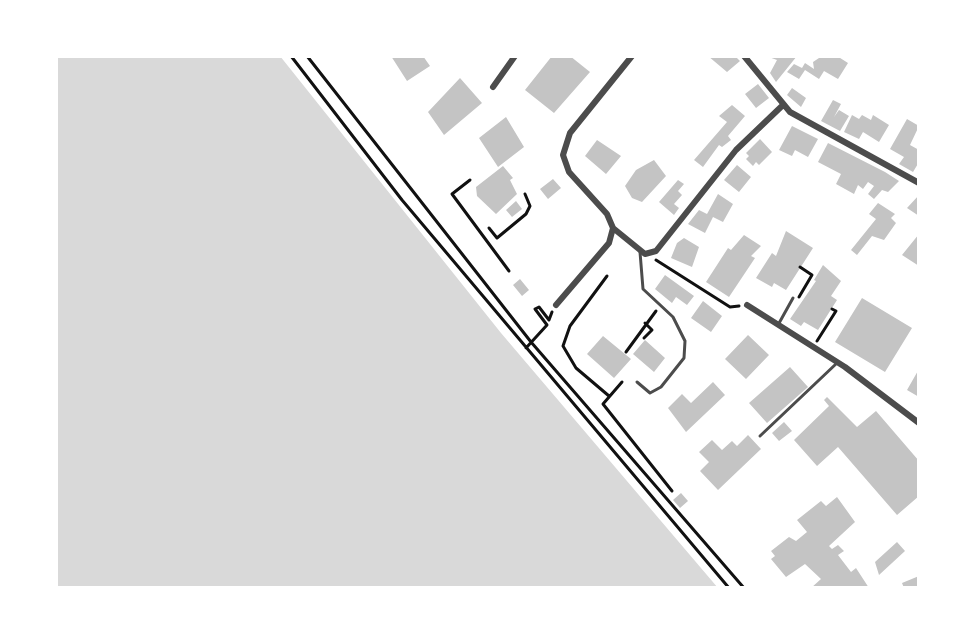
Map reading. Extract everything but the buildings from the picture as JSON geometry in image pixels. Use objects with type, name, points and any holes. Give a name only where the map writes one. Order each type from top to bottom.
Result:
[{"type":"street","points":[[493,87],[515,56]]},
{"type":"street","points":[[632,56],[570,133],[563,149],[569,172],[607,214],[613,228],[640,252],[652,253],[749,136],[783,105]]},
{"type":"street","points":[[744,56],[783,105],[809,123],[919,183]]},
{"type":"street","points":[[556,305],[609,243],[613,228]]},
{"type":"street","points":[[747,305],[837,363],[919,423]]},
{"type":"lane","points":[[637,382],[650,393],[661,387],[684,358],[681,329],[643,289],[640,252]]},
{"type":"lane","points":[[778,325],[793,298]]},
{"type":"lane","points":[[760,436],[837,363]]},
{"type":"path","points":[[291,56],[402,200],[729,588]]},
{"type":"path","points":[[301,68],[308,58],[365,125],[531,342],[744,588]]},
{"type":"path","points":[[470,180],[452,194],[509,271]]},
{"type":"path","points":[[489,228],[497,238],[526,214],[530,206],[525,194]]},
{"type":"path","points":[[652,253],[656,260],[730,307],[747,305]]},
{"type":"path","points":[[607,276],[570,326],[563,346],[576,368],[609,396]]},
{"type":"path","points":[[525,348],[547,325],[535,309],[539,307],[549,320],[556,305]]},
{"type":"path","points":[[626,352],[661,305]]},
{"type":"path","points":[[813,347],[836,311],[832,309]]},
{"type":"path","points":[[644,338],[652,330],[645,323]]},
{"type":"path","points":[[622,382],[603,404],[672,491]]},
{"type":"shaded area","points":[[56,56],[280,56],[501,333],[718,588],[56,588]]}]
